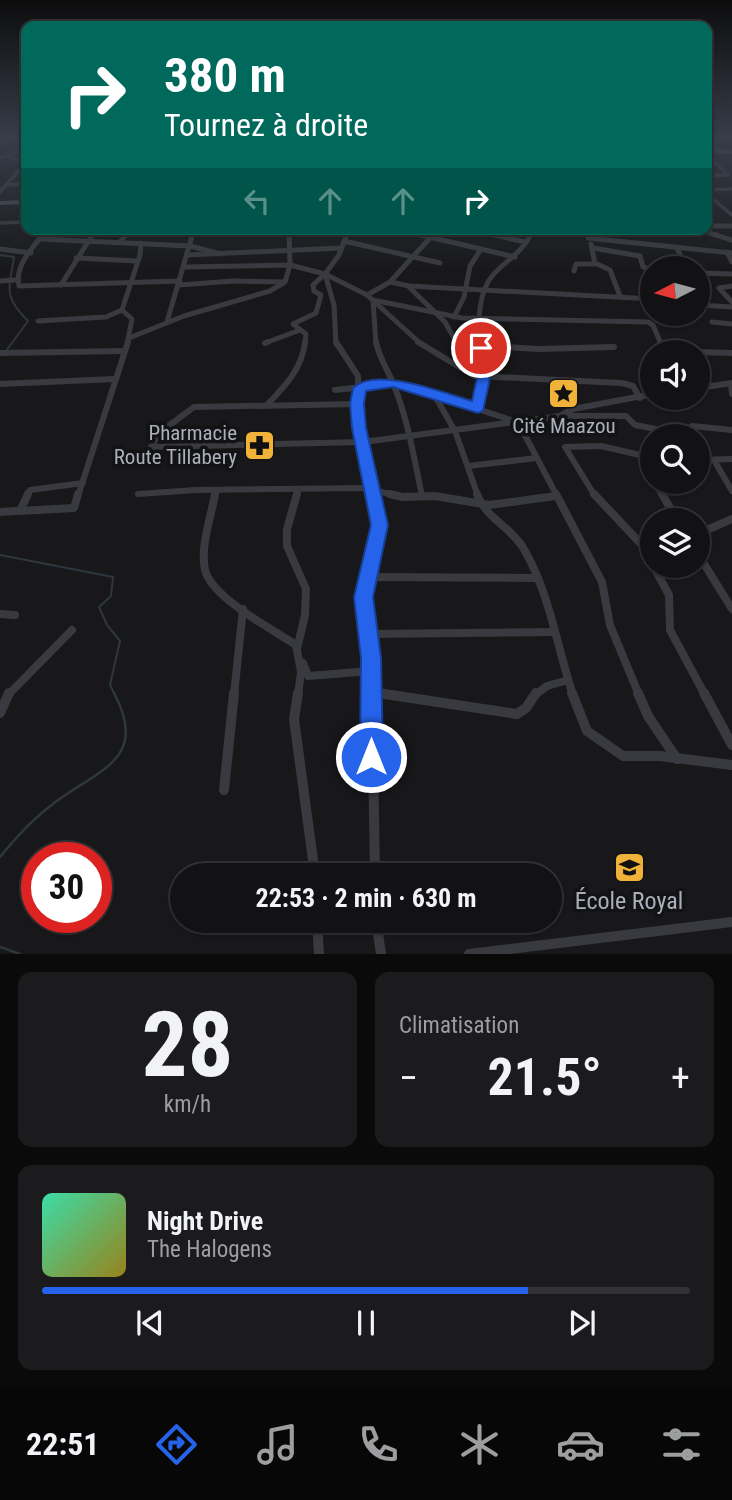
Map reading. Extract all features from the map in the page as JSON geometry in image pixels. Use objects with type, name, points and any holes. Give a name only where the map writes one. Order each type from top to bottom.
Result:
[{"type":"street","points":[[0,192],[9,182]]},
{"type":"street","points":[[6,185],[21,184]]},
{"type":"street","points":[[712,191],[732,189]]},
{"type":"street","points":[[712,197],[732,215]]},
{"type":"street","points":[[0,203],[21,202]]},
{"type":"street","points":[[1,224],[21,222]]},
{"type":"street","points":[[712,226],[732,226]]},
{"type":"street","points":[[712,234],[732,240]]},
{"type":"street","points":[[16,280],[21,266],[43,235]]},
{"type":"street","points":[[61,285],[92,235]]},
{"type":"street","points":[[120,242],[126,235]]},
{"type":"street","points":[[167,322],[192,235]]},
{"type":"street","points":[[129,338],[167,322],[270,291],[285,282],[290,265],[289,235]]},
{"type":"street","points":[[267,405],[291,381],[305,355],[306,334],[293,324],[316,313],[321,295],[314,291],[313,285],[325,274],[346,235]]},
{"type":"street","points":[[421,235],[515,257]]},
{"type":"street","points":[[454,317],[455,309],[464,299],[463,287],[471,261],[486,235]]},
{"type":"street","points":[[502,235],[526,242]]},
{"type":"street","points":[[478,408],[484,378],[476,318],[482,290],[488,278],[515,257],[530,235]]},
{"type":"street","points":[[586,235],[593,248],[594,263]]},
{"type":"street","points":[[640,235],[644,244]]},
{"type":"street","points":[[367,295],[390,282],[430,237]]},
{"type":"street","points":[[588,238],[729,253],[732,262]]},
{"type":"street","points":[[41,239],[190,246],[221,254]]},
{"type":"street","points":[[344,241],[439,263]]},
{"type":"street","points":[[618,252],[625,242]]},
{"type":"street","points":[[38,321],[106,317],[122,310],[141,243]]},
{"type":"street","points":[[187,255],[341,248]]},
{"type":"street","points":[[593,248],[640,256]]},
{"type":"street","points":[[677,248],[681,256]]},
{"type":"street","points":[[0,249],[31,253]]},
{"type":"street","points":[[76,258],[138,261]]},
{"type":"street","points":[[574,271],[576,264],[594,263],[610,270],[620,296]]},
{"type":"street","points":[[184,267],[290,265],[325,274],[367,295],[434,354],[464,371],[484,378],[622,383],[633,386],[640,398],[573,409],[560,416]]},
{"type":"street","points":[[325,274],[334,305],[336,345],[358,376],[357,404],[379,525],[364,597],[371,671],[374,863]]},
{"type":"street","points":[[710,274],[732,275]]},
{"type":"street","points":[[0,281],[16,280]]},
{"type":"street","points":[[16,280],[21,287],[285,282]]},
{"type":"street","points":[[390,282],[409,286],[640,297]]},
{"type":"street","points":[[409,286],[445,322],[448,331],[459,343],[481,348],[614,347]]},
{"type":"street","points":[[732,286],[719,288],[732,304]]},
{"type":"street","points":[[373,300],[454,317],[650,323],[659,340]]},
{"type":"street","points":[[373,300],[373,328],[379,353],[393,383],[410,437],[422,496]]},
{"type":"street","points":[[710,305],[732,304]]},
{"type":"street","points":[[0,512],[74,508],[129,338],[132,319],[122,310]]},
{"type":"street","points":[[712,322],[732,324]]},
{"type":"street","points":[[265,343],[300,330]]},
{"type":"street","points":[[0,353],[124,351]]},
{"type":"street","points":[[710,352],[732,353]]},
{"type":"street","points":[[0,384],[115,379]]},
{"type":"street","points":[[335,390],[393,383],[518,422],[602,582],[610,625],[648,716],[677,759]]},
{"type":"street","points":[[710,387],[731,384],[732,394]]},
{"type":"street","points":[[435,396],[455,431],[481,505],[518,537],[538,578],[582,723],[597,740],[623,756],[732,765]]},
{"type":"street","points":[[357,404],[194,407],[159,433],[151,447],[363,442],[560,416],[626,416],[635,425],[640,426]]},
{"type":"street","points":[[710,428],[732,430]]},
{"type":"street","points":[[640,455],[601,446],[565,447],[598,500],[642,545],[669,595],[673,635],[732,745]]},
{"type":"street","points":[[468,466],[537,458]]},
{"type":"street","points":[[711,460],[732,459]]},
{"type":"street","points":[[711,460],[732,491]]},
{"type":"street","points":[[20,511],[30,490],[83,483]]},
{"type":"street","points":[[298,489],[287,529],[287,546],[306,589],[305,615],[296,645],[301,672],[293,719],[314,863]]},
{"type":"street","points":[[138,494],[216,490],[373,489],[402,497],[447,497],[481,505],[556,496]]},
{"type":"street","points":[[216,490],[205,570],[213,588],[296,645],[308,676],[371,671]]},
{"type":"street","points":[[710,529],[732,519]]},
{"type":"street","points":[[710,573],[732,609]]},
{"type":"street","points":[[369,577],[538,578]]},
{"type":"street","points":[[224,790],[243,610]]},
{"type":"street","points":[[0,614],[15,615]]},
{"type":"street","points":[[0,713],[5,693],[72,630]]},
{"type":"street","points":[[368,634],[554,632]]},
{"type":"street","points":[[371,692],[517,714],[522,713],[536,694],[546,687],[568,680]]},
{"type":"street","points":[[469,954],[732,922]]},
{"type":"street","points":[[318,933],[319,954]]},
{"type":"street","points":[[378,933],[381,954]]},
{"type":"waterway","points":[[0,255],[14,257],[11,298],[28,321],[6,351]]},
{"type":"waterway","points":[[0,555],[113,577],[111,596],[99,607],[107,625],[120,641],[110,685],[114,693]]},
{"type":"waterway","points":[[0,857],[39,815],[114,761],[122,749],[126,734],[124,716],[114,693]]},
{"type":"waterway","points":[[0,947],[20,954]]},
{"type":"place","name":"Cité Maazou","points":[[564,394]]},
{"type":"place","name":"Pharmacie Route Tillabery","points":[[260,445]]},
{"type":"place","name":"École Royal","points":[[629,867]]},
{"type":"route","points":[[371,757],[371,658],[364,597],[379,525],[359,428],[359,388],[398,383],[478,408],[484,378],[481,348]]}]
